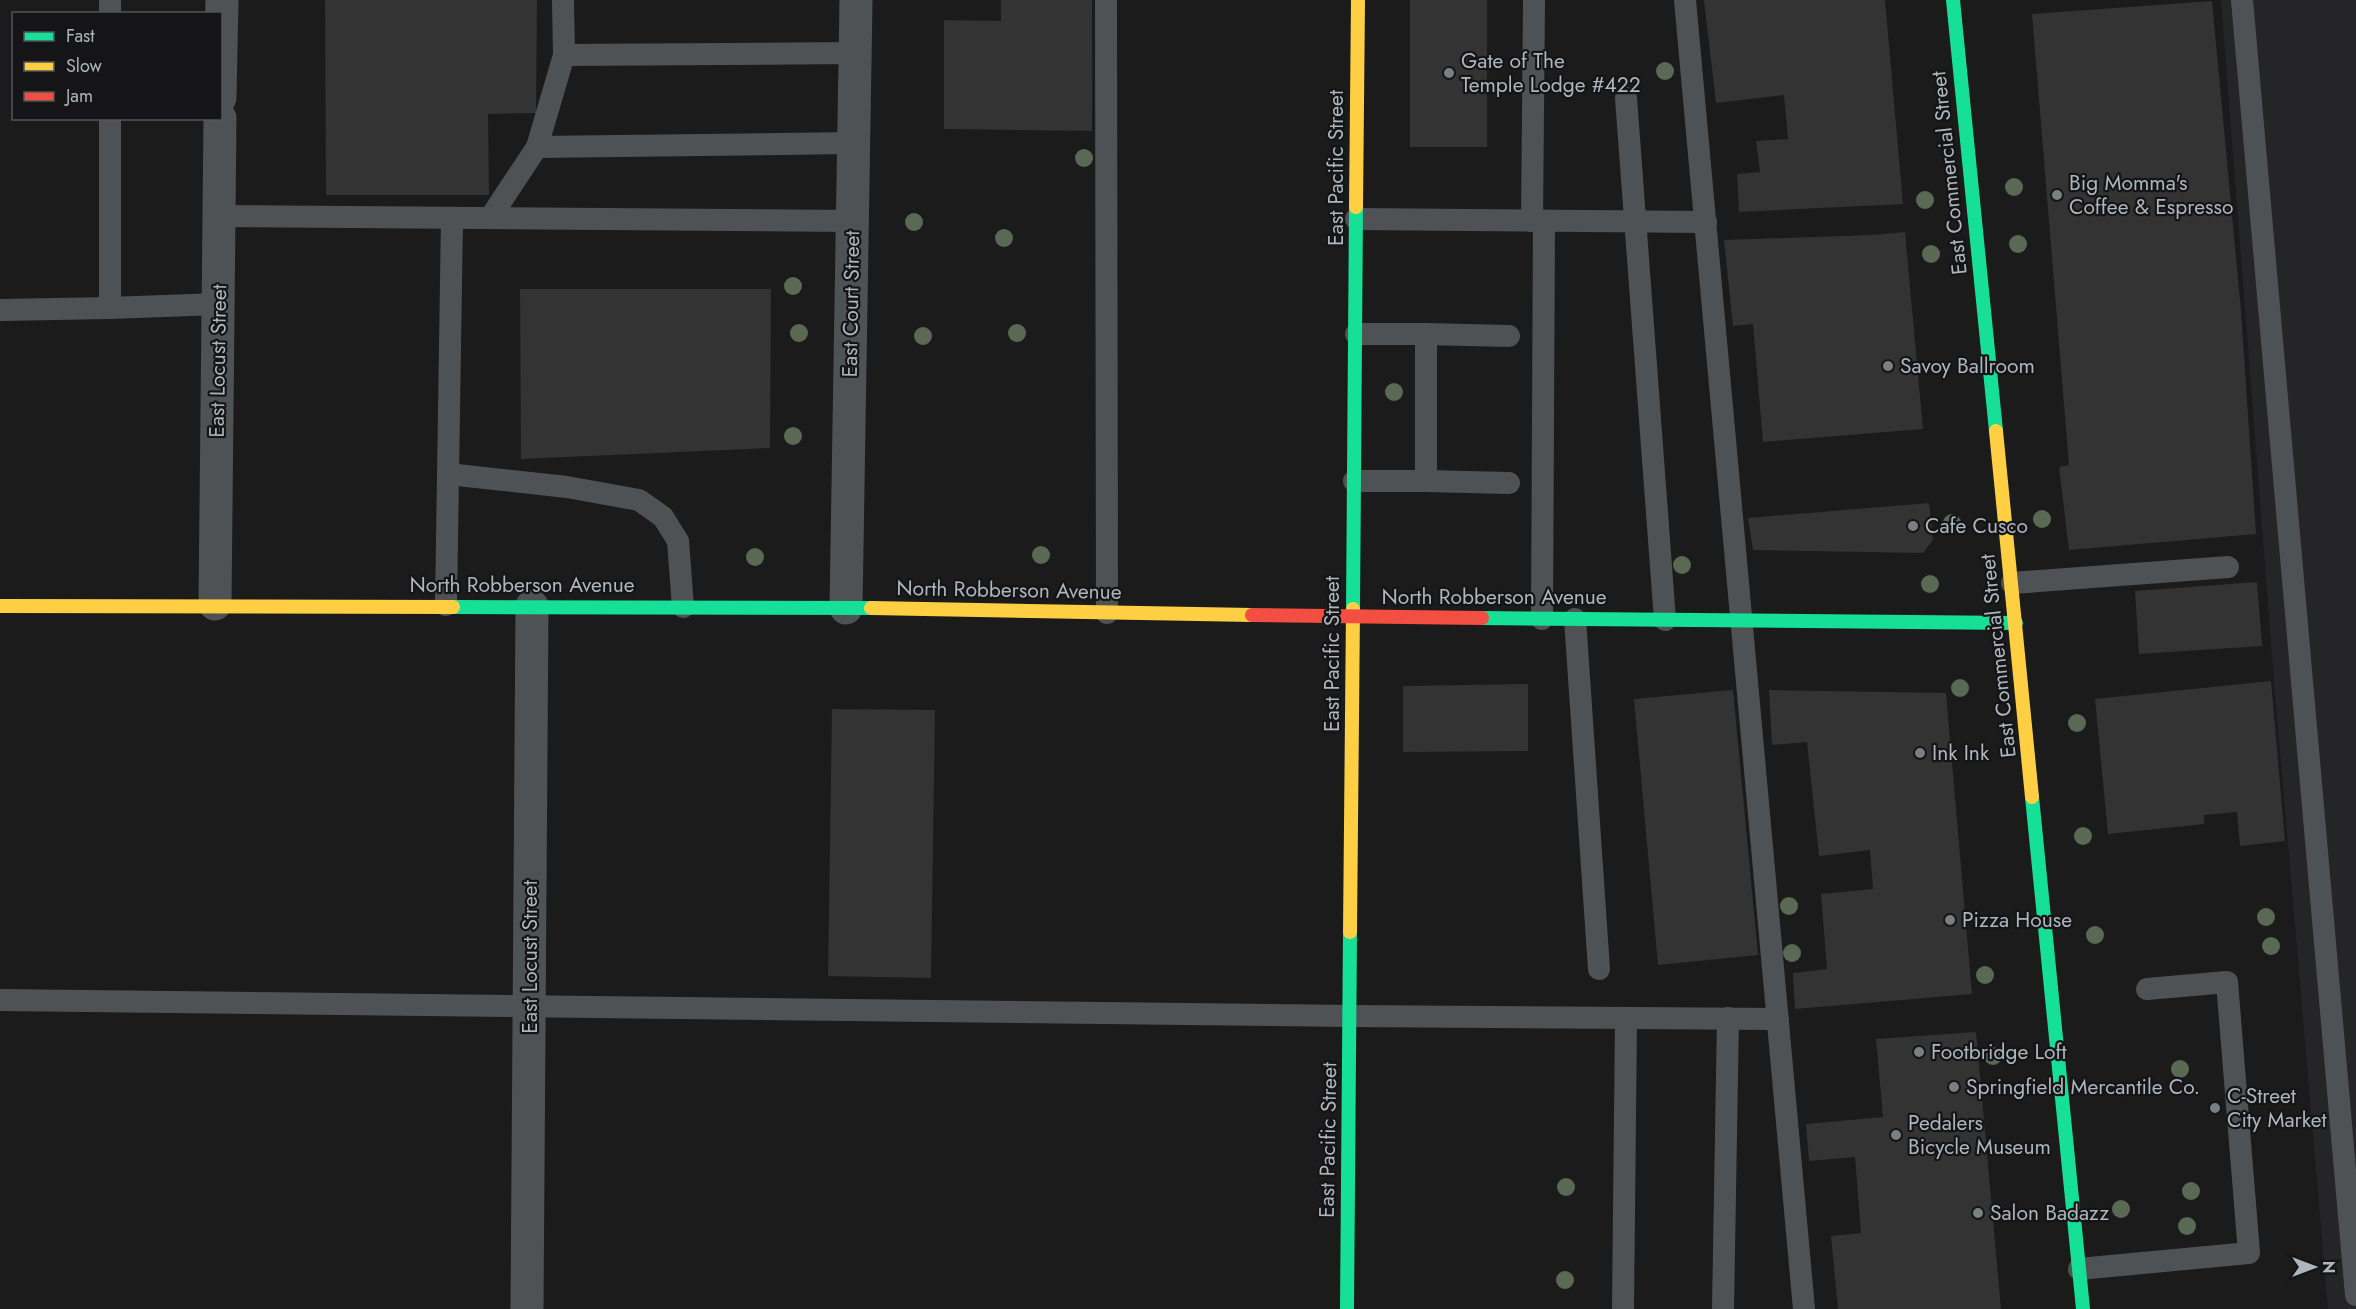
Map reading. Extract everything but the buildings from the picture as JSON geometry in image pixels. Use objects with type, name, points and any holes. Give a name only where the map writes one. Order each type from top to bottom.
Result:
[{"type":"street","name":"East Court Street","points":[[846,608],[856,0]]},
{"type":"street","name":"East Pacific Street","points":[[1347,1309],[1358,0]]},
{"type":"street","name":"East Commercial Street","points":[[1953,0],[2083,1309]]},
{"type":"street","name":"East Locust Street","points":[[215,604],[220,120]]},
{"type":"street","name":"North Robberson Avenue","points":[[0,606],[215,604],[846,608],[1354,617],[2016,622]]},
{"type":"street","name":"East Locust Street","points":[[527,1309],[532,606]]},
{"type":"lane","points":[[490,218],[537,147],[564,55],[563,0]]},
{"type":"lane","points":[[1106,0],[1107,613]]},
{"type":"lane","points":[[1534,0],[1542,619]]},
{"type":"lane","points":[[1685,0],[1804,1309]]},
{"type":"lane","points":[[2242,0],[2356,1295]]},
{"type":"lane","points":[[564,55],[855,53]]},
{"type":"lane","points":[[1626,98],[1665,620]]},
{"type":"lane","points":[[110,120],[110,308]]},
{"type":"lane","points":[[537,147],[854,142]]},
{"type":"lane","points":[[219,216],[853,221]]},
{"type":"lane","points":[[446,605],[452,218]]},
{"type":"lane","points":[[1356,219],[1706,222]]},
{"type":"lane","points":[[0,310],[218,304]]},
{"type":"lane","points":[[1356,334],[1509,336]]},
{"type":"lane","points":[[1426,334],[1426,481]]},
{"type":"lane","points":[[448,474],[567,487],[639,500],[663,516],[678,541],[683,607]]},
{"type":"lane","points":[[1354,481],[1509,483]]},
{"type":"lane","points":[[2012,583],[2228,567]]},
{"type":"lane","points":[[1575,619],[1599,969]]},
{"type":"lane","points":[[2079,1269],[2249,1252],[2227,982],[2147,989]]},
{"type":"lane","points":[[0,1000],[1350,1016],[1778,1018]]},
{"type":"lane","points":[[1623,1309],[1626,1018]]},
{"type":"lane","points":[[1723,1309],[1728,1018]]},
{"type":"shaded area","points":[[2221,0],[2356,0],[2356,1309],[2328,1309],[2274,681]]},
{"type":"traffic: fast","points":[[1953,0],[1996,431]]},
{"type":"traffic: fast","points":[[1353,609],[1356,207]]},
{"type":"traffic: fast","points":[[453,607],[871,608]]},
{"type":"traffic: fast","points":[[1482,618],[2016,623]]},
{"type":"traffic: fast","points":[[2032,797],[2083,1309]]},
{"type":"traffic: fast","points":[[1347,1309],[1350,932]]},
{"type":"traffic: slow","points":[[1356,207],[1358,0]]},
{"type":"traffic: slow","points":[[1996,431],[2032,797]]},
{"type":"traffic: slow","points":[[0,606],[453,607]]},
{"type":"traffic: slow","points":[[871,608],[1252,615]]},
{"type":"traffic: slow","points":[[1350,932],[1353,609]]},
{"type":"traffic: jam","points":[[1252,615],[1482,618]]},
{"type":"place","name":"Gate of The Temple Lodge #422","points":[[1449,73]]},
{"type":"place","name":"Big Momma's Coffee & Espresso","points":[[2057,195]]},
{"type":"place","name":"Savoy Ballroom","points":[[1888,366]]},
{"type":"place","name":"Cafe Cusco","points":[[1913,526]]},
{"type":"place","name":"Ink Ink","points":[[1920,753]]},
{"type":"place","name":"Pizza House","points":[[1950,920]]},
{"type":"place","name":"Footbridge Loft","points":[[1919,1052]]},
{"type":"place","name":"Springfield Mercantile Co.","points":[[1954,1087]]},
{"type":"place","name":"C-Street City Market","points":[[2215,1108]]},
{"type":"place","name":"Pedalers Bicycle Museum","points":[[1896,1135]]},
{"type":"place","name":"Salon Badazz","points":[[1978,1213]]}]
